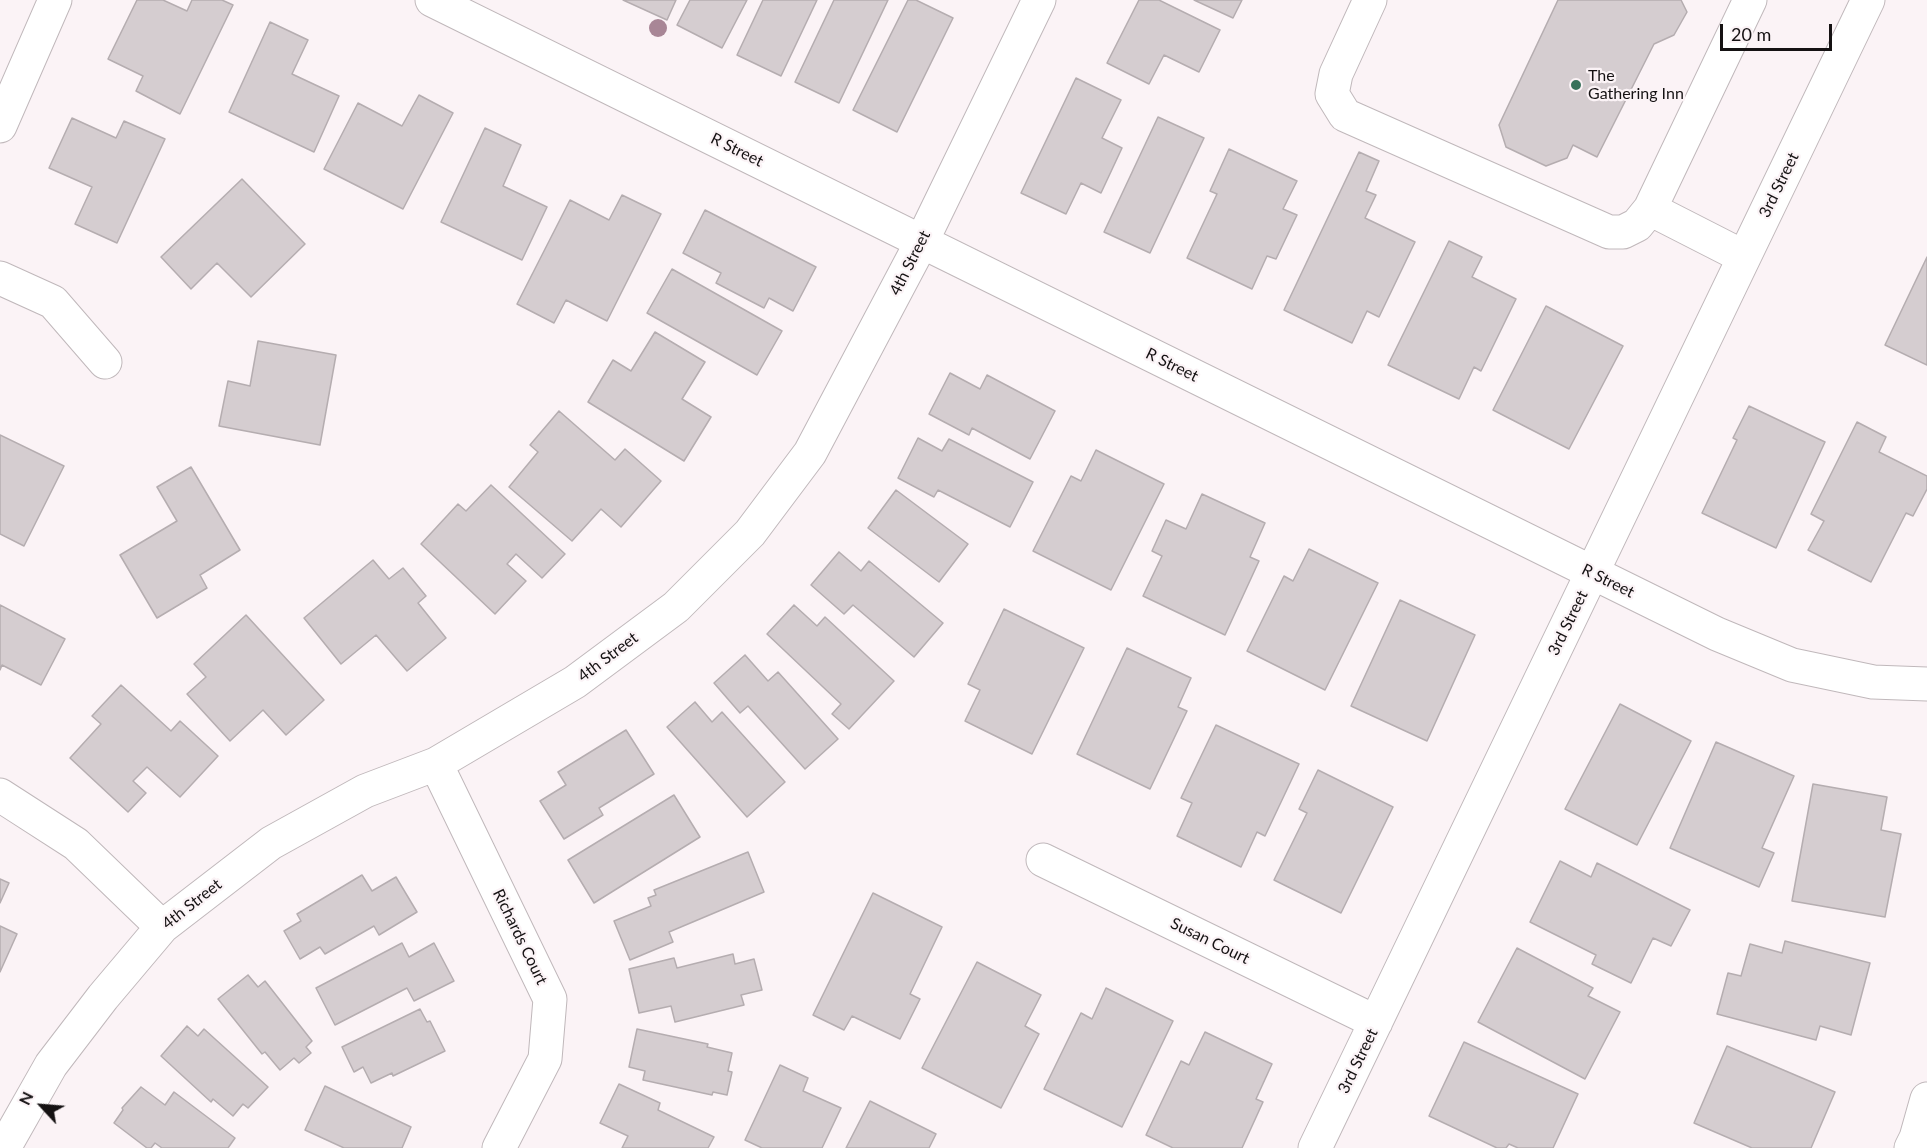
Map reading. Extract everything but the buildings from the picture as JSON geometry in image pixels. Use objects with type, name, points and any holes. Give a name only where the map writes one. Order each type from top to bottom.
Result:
[{"type":"street","points":[[0,126],[55,0]]},
{"type":"street","name":"R Street","points":[[432,0],[1717,634],[1792,665],[1873,682],[1927,684]]},
{"type":"street","name":"4th Street","points":[[4,1148],[51,1065],[103,997],[162,927],[271,843],[365,791],[436,764],[575,682],[676,607],[750,533],[810,453],[922,241],[1039,0]]},
{"type":"street","points":[[1370,0],[1336,74],[1332,94],[1345,115],[1609,232],[1623,232],[1637,225],[1650,209],[1750,0]]},
{"type":"street","name":"3rd Street","points":[[1316,1148],[1868,0]]},
{"type":"street","points":[[1650,209],[1744,257]]},
{"type":"street","points":[[0,278],[52,302],[105,362]]},
{"type":"street","name":"Richards Court","points":[[436,764],[550,999],[545,1059],[499,1148]]},
{"type":"street","points":[[0,795],[76,844],[162,927]]},
{"type":"street","name":"Susan Court","points":[[1043,860],[1376,1022]]},
{"type":"street","points":[[1911,1148],[1927,1099]]},
{"type":"place","name":"The Gathering Inn","points":[[1576,85]]}]
